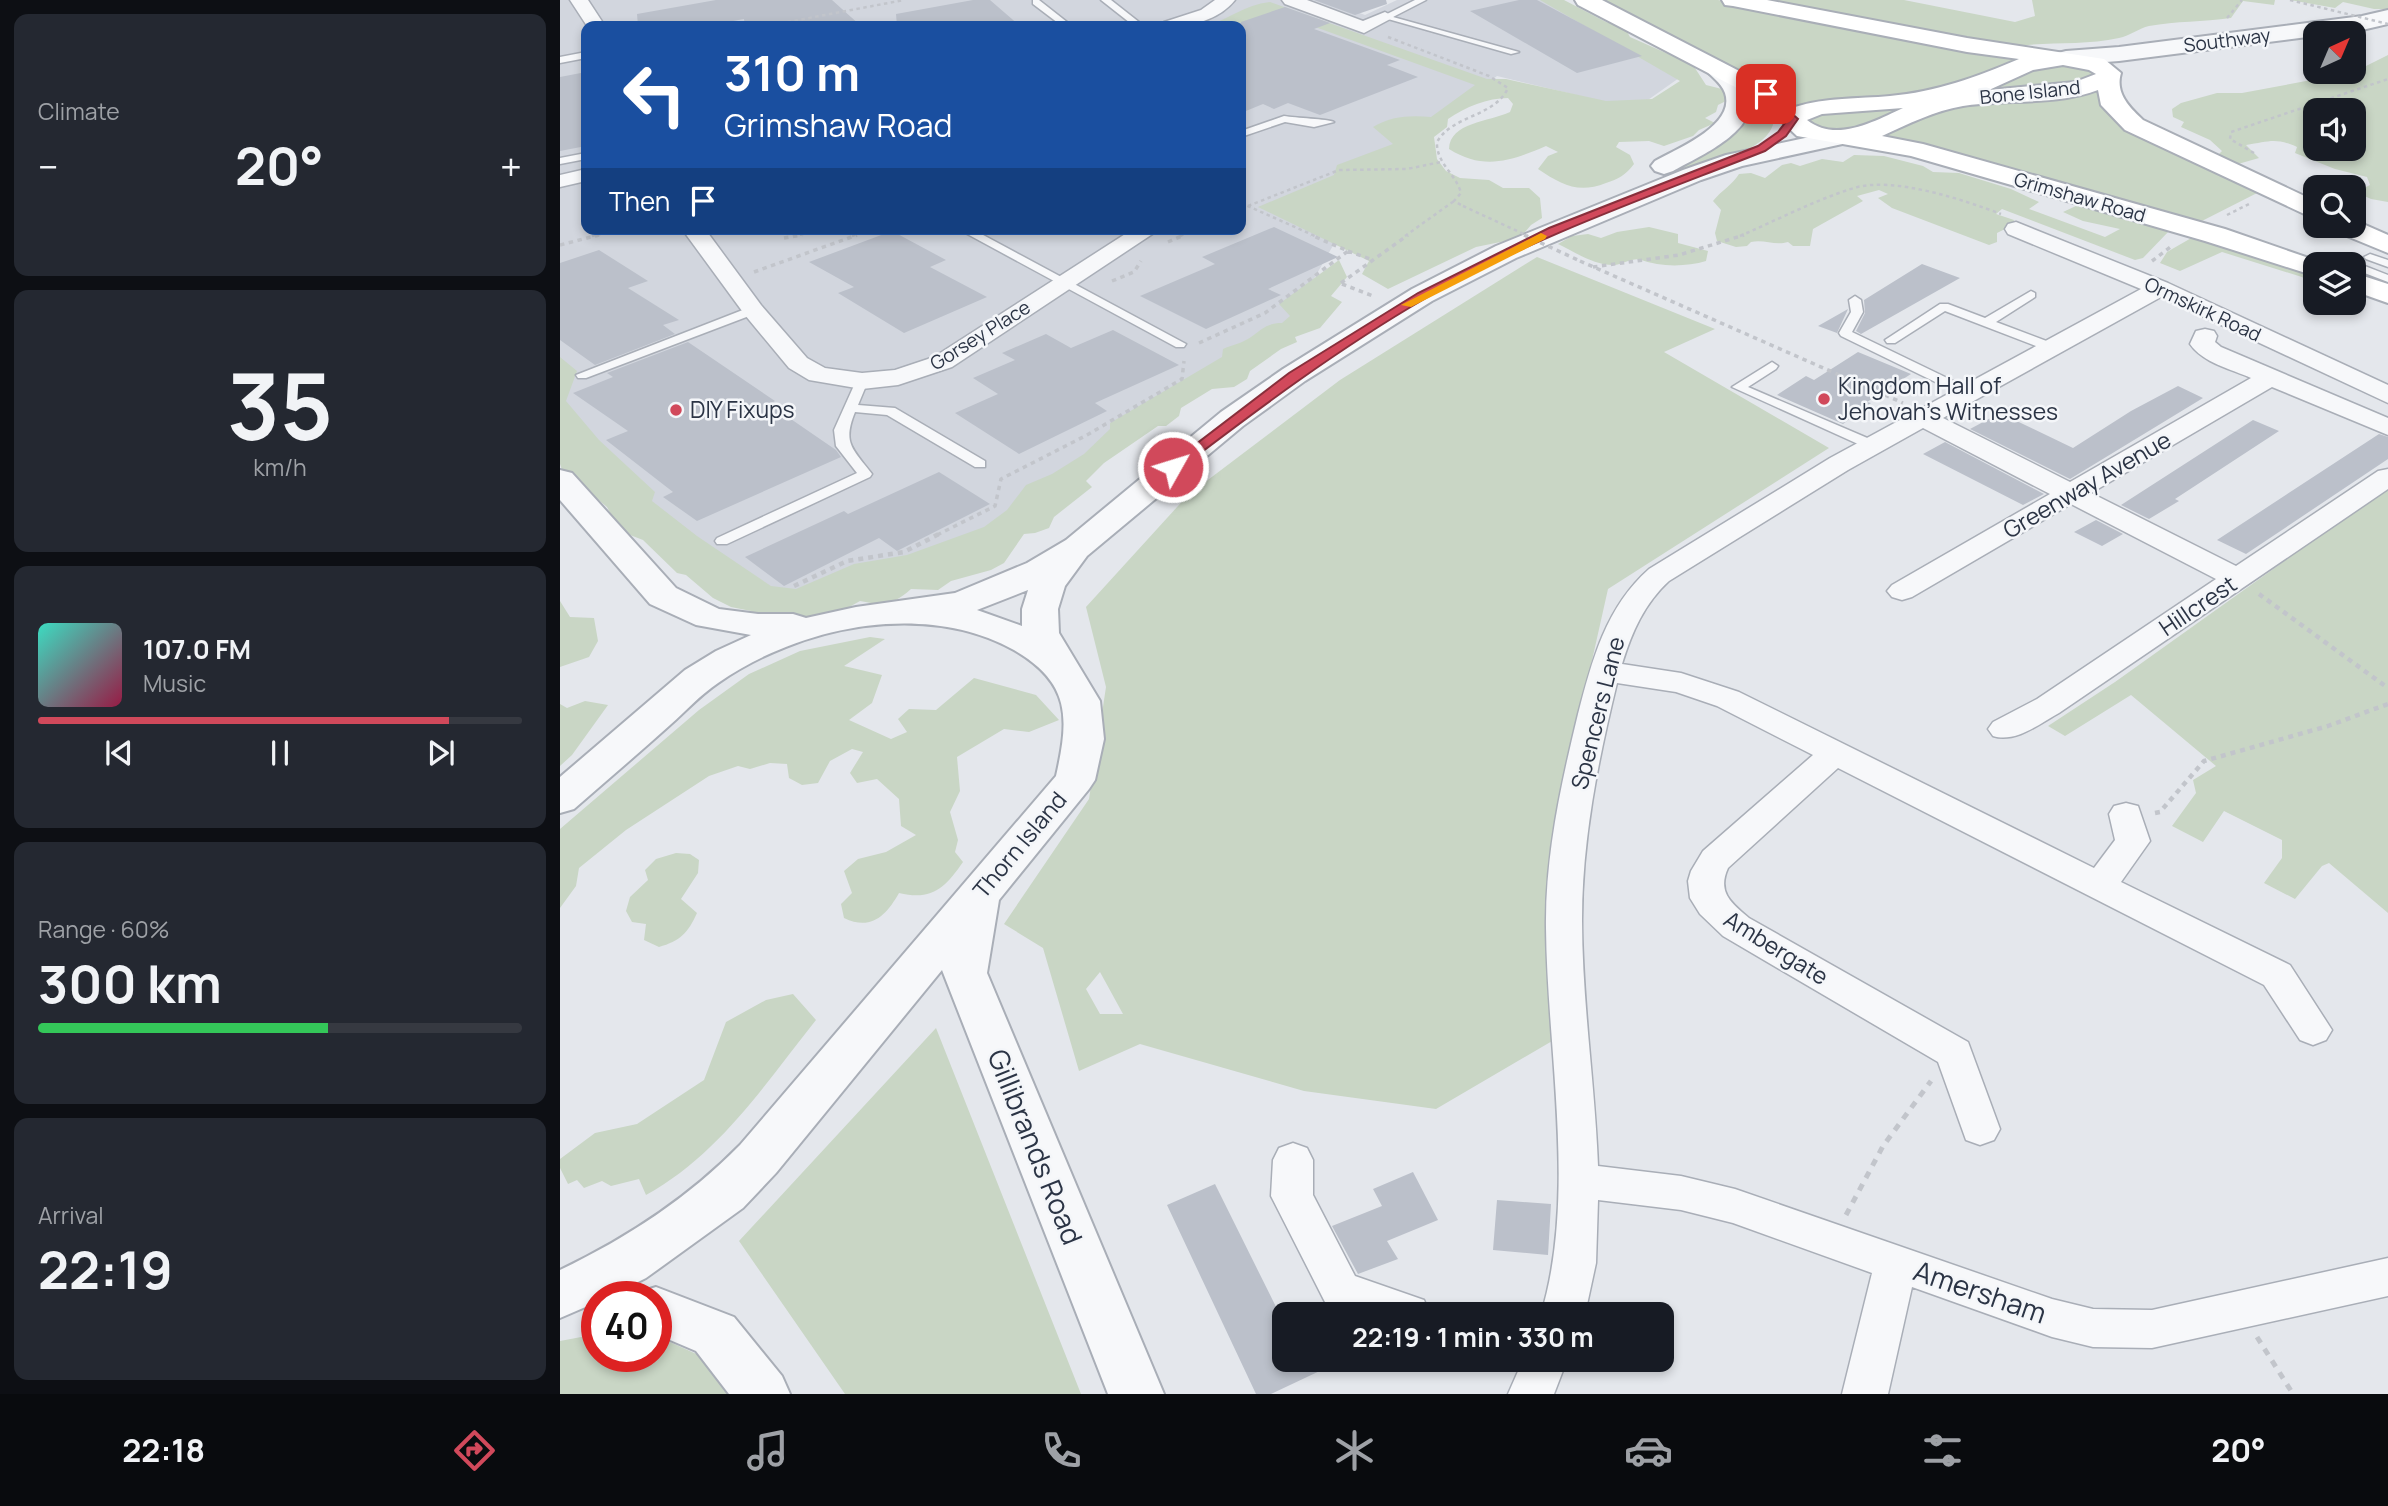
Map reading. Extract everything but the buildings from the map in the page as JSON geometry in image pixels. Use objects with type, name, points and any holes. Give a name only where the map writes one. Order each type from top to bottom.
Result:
[{"type":"main road","points":[[1586,0],[1766,94],[1793,120]]},
{"type":"main road","points":[[1733,0],[1967,45],[2064,58]]},
{"type":"main road","name":"Bone Island","points":[[2064,58],[2096,64],[2109,73],[2108,78],[2079,89],[1963,99],[1919,110],[1872,131],[1840,138],[1806,131],[1793,120],[1798,114],[1819,107],[1893,103],[1952,92],[1980,85],[2027,64],[2064,58]]},
{"type":"main road","points":[[2108,78],[2113,105],[2134,125],[2303,205]]},
{"type":"main road","name":"Grimshaw Road","points":[[1840,138],[1914,149],[2215,235],[2303,264]]},
{"type":"main road","points":[[2362,238],[2379,251]]},
{"type":"main road","points":[[2366,280],[2388,294]]},
{"type":"street","points":[[579,0],[593,21]]},
{"type":"street","points":[[1184,21],[1207,13],[1226,0]]},
{"type":"street","points":[[1292,0],[1364,28],[1385,16]]},
{"type":"street","name":"Southway","points":[[2064,58],[2119,54],[2362,23],[2388,17]]},
{"type":"street","points":[[2366,37],[2388,35]]},
{"type":"street","name":"Southway","points":[[2108,78],[2183,60],[2303,45]]},
{"type":"street","points":[[1553,231],[1728,128],[1738,109],[1738,92],[1715,67]]},
{"type":"street","points":[[901,614],[963,603],[1040,571],[1078,547],[1213,435],[1294,375],[1422,295],[1553,231],[1655,188],[1761,148],[1782,134],[1793,120]]},
{"type":"street","points":[[1735,160],[1840,138]]},
{"type":"street","points":[[560,181],[581,176]]},
{"type":"street","name":"Ormskirk Road","points":[[2016,229],[2147,282],[2388,395]]},
{"type":"street","name":"Gorsey Place","points":[[697,235],[753,310],[798,363],[806,369],[833,379],[862,381],[898,377],[943,362],[1139,235]]},
{"type":"street","name":"Spencers Lane","points":[[1568,1302],[1577,1241],[1578,1181],[1564,914],[1582,761],[1604,671],[1620,626],[1647,584],[1742,522],[2053,348],[2147,282]]},
{"type":"street","points":[[2205,336],[2202,344],[2206,348],[2388,427]]},
{"type":"street","name":"Greenway Avenue","points":[[1902,591],[2271,377]]},
{"type":"street","points":[[1928,417],[2238,579]]},
{"type":"street","name":"Hillcrest","points":[[2004,729],[2049,706],[2388,477]]},
{"type":"street","points":[[560,480],[663,596],[680,608],[702,618],[726,623],[756,626],[819,625]]},
{"type":"street","points":[[1059,664],[1041,634],[1040,609],[1048,585],[1078,547]]},
{"type":"street","name":"Thorn Island","points":[[560,799],[705,674],[772,639],[819,625],[901,614],[947,614],[989,625],[1027,640],[1059,664],[1081,701],[1084,739],[1075,780],[767,1148],[725,1193],[628,1262],[560,1295]]},
{"type":"street","points":[[1604,671],[1681,683],[1705,690],[2277,975],[2313,1030]]},
{"type":"street","name":"Ambergate","points":[[1835,753],[1715,860],[1705,875],[1706,894],[1717,911],[1736,928],[1954,1053]]},
{"type":"street","points":[[2099,886],[2133,841],[2126,814]]},
{"type":"street","name":"Gillibrands Road","points":[[978,895],[964,973],[1136,1394]]},
{"type":"street","points":[[1954,1053],[1980,1129]]},
{"type":"street","points":[[1293,1160],[1292,1196],[1340,1289],[1375,1302]]},
{"type":"street","name":"Amersham","points":[[1578,1181],[1681,1193],[1735,1206],[2052,1318],[2093,1328],[2152,1329],[2388,1277]]},
{"type":"street","points":[[1865,1394],[1896,1263]]},
{"type":"street","points":[[560,1295],[581,1298]]},
{"type":"street","points":[[672,1317],[715,1334],[762,1394]]},
{"type":"lane","points":[[1105,0],[1132,21]]},
{"type":"lane","points":[[1385,16],[1422,0]]},
{"type":"lane","points":[[1036,2],[1061,21]]},
{"type":"lane","points":[[1385,16],[1514,52]]},
{"type":"lane","points":[[560,60],[581,56]]},
{"type":"lane","points":[[1246,132],[1284,119],[1314,124],[1329,122]]},
{"type":"lane","points":[[560,161],[581,157]]},
{"type":"lane","points":[[974,235],[1185,347]]},
{"type":"lane","points":[[2379,251],[2388,264]]},
{"type":"lane","points":[[2366,276],[2388,279]]},
{"type":"lane","points":[[1986,323],[2031,295]]},
{"type":"lane","points":[[1855,300],[1857,312],[1845,333],[1970,394]]},
{"type":"lane","points":[[1891,340],[1944,307],[2053,348]]},
{"type":"lane","points":[[582,375],[753,310]]},
{"type":"lane","points":[[1772,366],[1738,387],[1874,446]]},
{"type":"lane","points":[[722,541],[865,474],[843,446],[841,430],[862,381]]},
{"type":"lane","points":[[850,408],[890,411],[980,464]]},
{"type":"path","points":[[793,21],[904,0]]},
{"type":"path","points":[[2290,0],[2388,24]]},
{"type":"path","points":[[1364,28],[1489,76],[1508,88],[1503,97],[1441,134],[1436,146],[1441,162],[1461,186],[1461,193],[1454,201],[1341,283],[1382,300]]},
{"type":"path","points":[[2259,155],[2234,143],[2229,136],[2231,132],[2388,79]]},
{"type":"path","points":[[1248,206],[1339,170],[1407,169],[1441,162]]},
{"type":"path","points":[[1593,267],[1703,249],[1743,236],[1838,192],[1879,184],[1924,190],[1973,204],[2017,220],[2016,229]]},
{"type":"path","points":[[1454,201],[1593,267],[1928,417]]},
{"type":"path","points":[[2219,219],[2255,201]]},
{"type":"path","points":[[1248,206],[1373,260]]},
{"type":"path","points":[[560,245],[598,235]]},
{"type":"path","points":[[785,238],[800,235]]},
{"type":"path","points":[[731,281],[856,235]]},
{"type":"path","points":[[2147,282],[2146,271],[2154,257],[2177,243]]},
{"type":"path","points":[[794,586],[847,561],[904,552],[995,506],[1001,479],[1087,435],[1182,379],[1185,347],[1265,313],[1348,251]]},
{"type":"path","points":[[2238,579],[2388,688]]},
{"type":"path","points":[[2126,814],[2160,813],[2204,761],[2329,726],[2388,705]]},
{"type":"path","points":[[1832,1240],[1882,1146],[1954,1053]]},
{"type":"path","points":[[2239,1310],[2293,1394]]},
{"type":"shaded area","points":[[560,0],[1325,0],[1365,15],[1397,0],[1560,0],[1689,71],[1635,109],[1497,76],[1379,165],[1283,333],[952,565],[751,598],[560,416]]},
{"type":"green space","points":[[1540,0],[1564,0],[1606,22],[1625,28],[1630,37],[1693,65],[1706,85],[1722,89],[1729,94],[1728,100],[1718,105],[1716,112],[1705,118],[1715,123],[1699,130],[1693,136],[1664,146],[1649,141],[1619,142],[1616,147],[1630,155],[1634,164],[1622,176],[1587,188],[1570,186],[1538,169],[1548,156],[1558,152],[1546,146],[1521,156],[1486,162],[1462,156],[1449,149],[1451,140],[1463,128],[1510,112],[1513,104],[1508,98],[1500,98],[1462,111],[1448,119],[1447,127],[1434,137],[1437,159],[1446,171],[1460,178],[1489,180],[1503,188],[1529,188],[1540,198],[1542,218],[1531,225],[1520,238],[1476,247],[1388,289],[1362,274],[1369,261],[1258,207],[1334,175],[1337,165],[1393,144],[1373,127],[1401,117],[1431,117],[1475,85],[1274,12],[1246,21],[1219,21],[1252,6],[1270,2],[1487,79],[1506,79],[1606,101],[1652,99],[1680,81]]},
{"type":"green space","points":[[1596,0],[1718,0],[2027,58],[1991,75],[1906,97],[1794,107]]},
{"type":"green space","points":[[1755,0],[1904,0],[2015,22],[2035,16],[2032,0],[2275,0],[2274,5],[2243,1],[2231,18],[2149,26],[2123,37],[2105,40],[2011,47]]},
{"type":"green space","points":[[2290,0],[2388,0],[2388,9],[2374,9],[2343,2],[2335,8]]},
{"type":"green space","points":[[2388,55],[2388,202],[2366,197],[2366,187],[2370,185],[2366,175],[2335,169],[2315,161],[2366,161],[2366,98],[2303,98],[2303,156],[2295,153],[2297,147],[2272,141],[2246,145],[2259,158],[2238,164],[2218,155],[2222,151],[2210,140],[2181,127],[2184,122],[2173,117],[2172,109],[2181,103],[2217,93],[2242,93],[2303,82],[2303,84],[2366,84],[2366,66]]},
{"type":"green space","points":[[2057,63],[2088,70],[2092,74],[2091,79],[2085,82],[1979,92],[2020,72]]},
{"type":"green space","points":[[2100,89],[2102,97],[2261,191],[2196,224],[1877,137],[1941,108]]},
{"type":"green space","points":[[1754,93],[1774,115],[1772,127],[1765,138],[1739,154],[1723,160],[1681,172],[1671,171],[1747,94]]},
{"type":"green space","points":[[1912,105],[1862,128],[1850,130],[1823,128],[1809,123],[1808,118],[1813,114]]},
{"type":"green space","points":[[1854,155],[1884,156],[1923,166],[1933,172],[1959,173],[2011,189],[2039,202],[2029,209],[2105,237],[2120,229],[2083,221],[2063,212],[2078,205],[2088,205],[2170,230],[2143,258],[2135,260],[2002,209],[1996,214],[2014,220],[2013,225],[1997,233],[1997,242],[1989,245],[1892,208],[1878,198],[1888,194],[1879,190],[1857,196],[1863,201],[1813,229],[1810,246],[1756,241],[1747,246],[1736,247],[1717,241],[1715,233],[1721,210],[1713,201],[1739,174],[1751,173],[1765,178],[1782,165],[1791,163],[1800,166],[1822,159],[1843,162]]},
{"type":"green space","points":[[1649,227],[1678,234],[1678,243],[1708,251],[1706,261],[1673,265],[1635,259],[1608,265],[1585,258],[1558,244],[1572,236],[1588,234],[1601,238],[1617,232]]},
{"type":"green space","points":[[2193,237],[2303,269],[2303,278],[2222,252],[2180,271],[2160,263],[2167,252]]},
{"type":"green space","points":[[1537,257],[1715,329],[1664,352],[1829,448],[1608,589],[1554,830],[1559,1037],[1436,1109],[1304,1091],[1140,1044],[1079,1071],[1043,948],[1004,924],[1089,799],[1106,687],[1086,607],[1188,495],[1340,380]],"holes":[[[1100,972],[1123,1014],[1100,1014],[1086,989]]]},
{"type":"green space","points":[[1339,260],[1347,277],[1331,296],[1342,302],[1320,328],[1295,337],[1297,342],[1281,349],[1250,371],[1247,379],[1234,387],[1212,389],[1181,408],[1179,416],[1166,426],[1158,426],[1104,463],[1086,481],[1092,487],[1054,517],[1049,528],[1024,534],[1004,563],[991,570],[951,581],[938,590],[911,589],[888,603],[860,601],[816,622],[756,617],[751,611],[731,607],[713,598],[686,575],[677,573],[643,540],[630,535],[615,522],[607,507],[562,470],[560,464],[560,357],[577,371],[566,401],[599,440],[655,492],[652,501],[697,536],[771,586],[796,589],[854,564],[907,555],[984,527],[1007,510],[1026,485],[1052,474],[1084,454],[1110,429],[1110,423],[1222,357],[1223,349],[1245,341],[1268,325],[1282,323],[1290,316],[1279,304]]},
{"type":"green space","points":[[2388,487],[2388,913],[2329,863],[2322,866],[2295,899],[2264,883],[2282,858],[2282,840],[2224,811],[2203,842],[2172,826],[2196,793],[2193,780],[2216,766],[2131,695],[2065,736],[2048,726],[2115,682]]},
{"type":"green space","points":[[560,601],[570,617],[594,618],[598,641],[589,657],[560,667]]},
{"type":"green space","points":[[870,637],[885,639],[844,666],[882,675],[872,703],[849,720],[891,739],[907,732],[898,719],[909,709],[936,710],[974,678],[1036,695],[1059,720],[1029,732],[1004,729],[957,757],[960,791],[950,812],[958,840],[955,852],[963,862],[944,885],[929,894],[899,893],[883,914],[870,922],[854,922],[844,918],[841,904],[852,893],[844,871],[858,859],[886,852],[916,835],[901,826],[899,799],[877,779],[857,783],[850,773],[863,752],[852,749],[830,761],[818,783],[802,785],[789,778],[787,764],[770,763],[750,769],[738,766],[709,776],[626,830],[579,868],[576,886],[560,908],[560,829],[699,710],[749,674],[800,651]]},
{"type":"green space","points":[[585,701],[608,705],[572,755],[560,766],[560,704],[567,708]]},
{"type":"green space","points":[[676,853],[690,854],[699,860],[698,873],[681,899],[697,913],[682,935],[659,947],[644,940],[646,924],[632,922],[626,911],[630,897],[648,880],[645,870],[656,859]]},
{"type":"green space","points":[[793,994],[816,1020],[759,1093],[696,1160],[646,1195],[639,1179],[611,1186],[602,1181],[584,1188],[577,1180],[568,1184],[560,1168],[560,1159],[595,1133],[637,1124],[704,1080],[726,1022],[766,1000]]},
{"type":"green space","points":[[936,1028],[1081,1394],[845,1394],[739,1241]]},
{"type":"green space","points":[[581,1337],[581,1372],[672,1372],[672,1343],[703,1357],[738,1394],[560,1394],[560,1341]]},
{"type":"slow traffic","points":[[1407,305],[1541,236]]},
{"type":"place","name":"Kingdom Hall of Jehovah's Witnesses","points":[[1824,399]]},
{"type":"place","name":"DIY Fixups","points":[[676,410]]},
{"type":"route","points":[[1173,467],[1294,375],[1422,295],[1553,231],[1761,148],[1782,134],[1793,119],[1766,94]]}]
